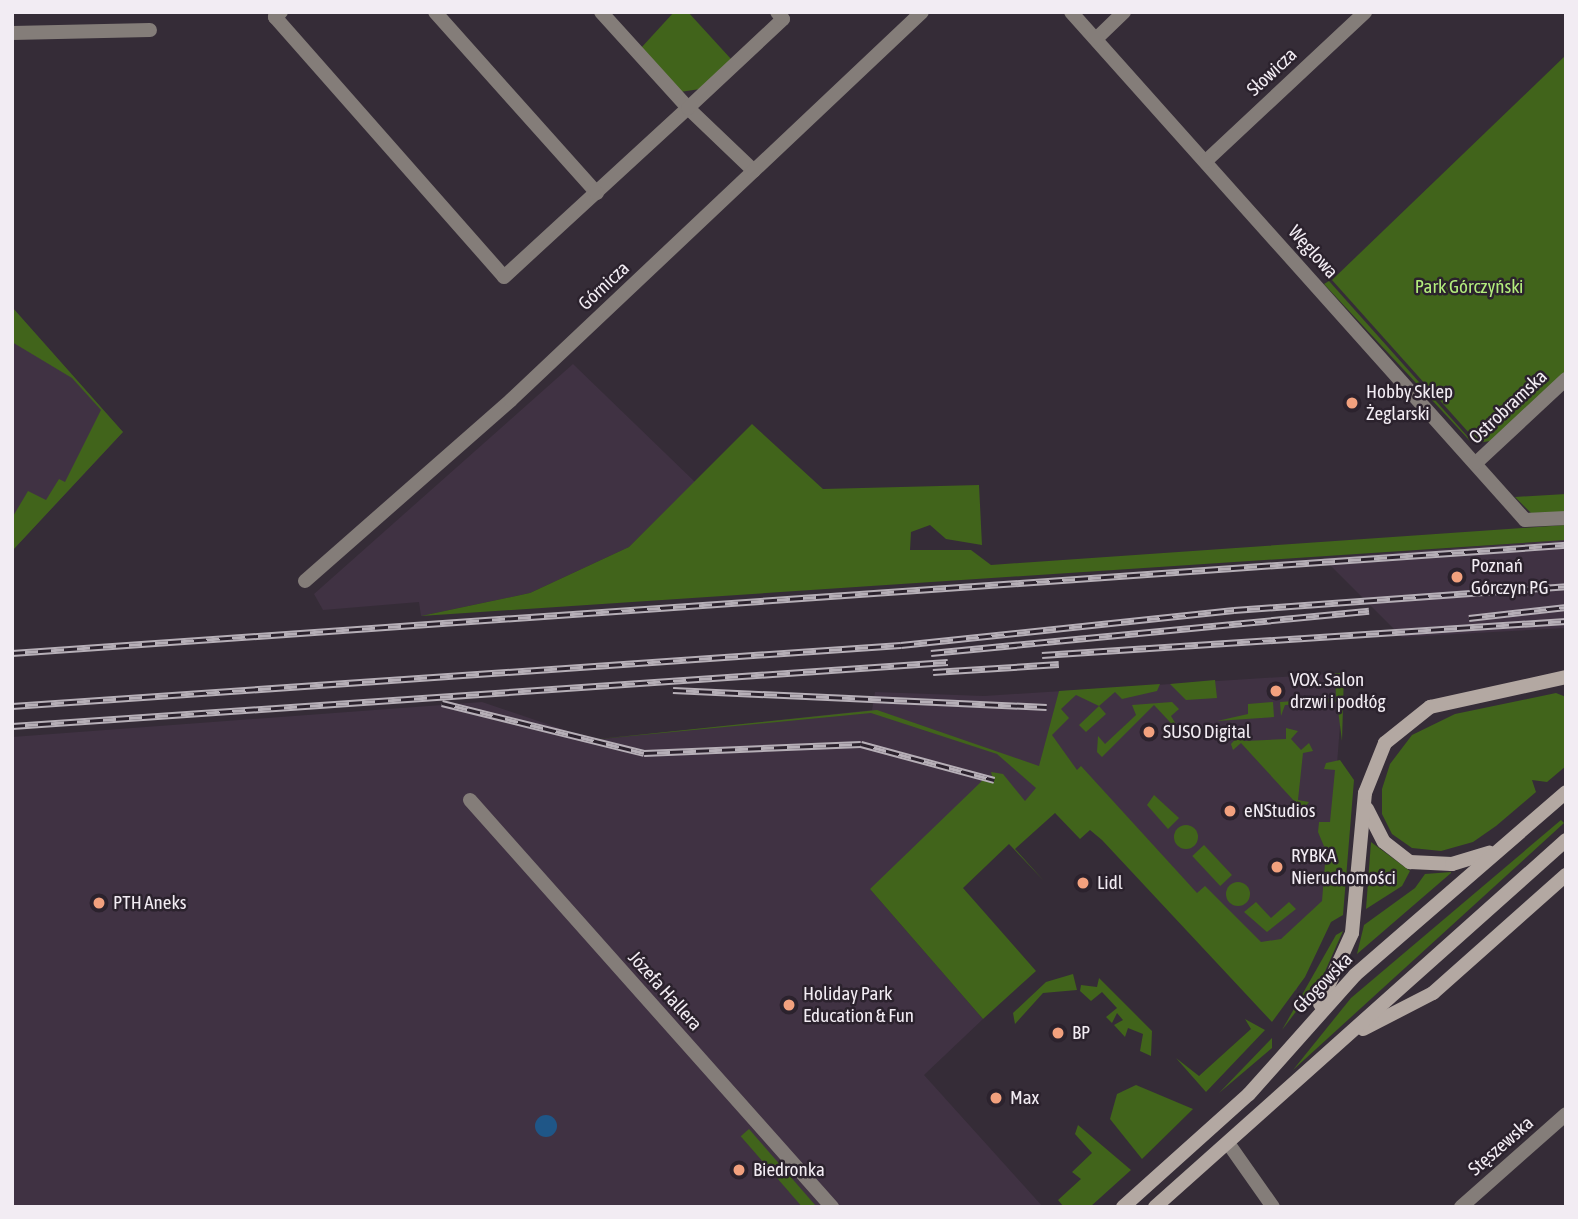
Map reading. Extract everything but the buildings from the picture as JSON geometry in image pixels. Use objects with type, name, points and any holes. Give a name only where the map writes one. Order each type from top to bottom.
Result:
[{"type":"main road","points":[[1305,1029],[1352,933],[1364,801],[1382,747],[1416,714],[1467,695],[1566,677]]},
{"type":"main road","name":"Głogowska","points":[[1123,1207],[1249,1094],[1358,972],[1563,794]]},
{"type":"main road","points":[[1364,801],[1384,842],[1415,863],[1466,862],[1507,844]]},
{"type":"main road","points":[[1155,1207],[1566,840]]},
{"type":"main road","points":[[1349,1035],[1416,1004],[1566,875]]},
{"type":"street","points":[[435,12],[597,193]]},
{"type":"street","points":[[601,12],[688,107],[754,171]]},
{"type":"street","points":[[278,15],[504,277],[783,19],[777,12]]},
{"type":"street","name":"Górnicza","points":[[306,581],[511,400],[922,12]]},
{"type":"street","name":"Węglowa","points":[[1071,12],[1525,520],[1566,518]]},
{"type":"street","points":[[1096,39],[1124,12]]},
{"type":"street","name":"Słowicza","points":[[1206,161],[1365,12]]},
{"type":"street","points":[[12,33],[150,30]]},
{"type":"street","name":"Ostrobramska","points":[[1476,463],[1566,379]]},
{"type":"street","name":"Józefa Hallera","points":[[470,800],[832,1207]]},
{"type":"street","name":"Stęszewska","points":[[1461,1207],[1566,1114]]},
{"type":"street","points":[[1228,1143],[1273,1207]]},
{"type":"shaded area","points":[[12,307],[123,432],[12,551]]},
{"type":"shaded area","points":[[573,364],[695,482],[629,547],[530,593],[421,616],[419,602],[323,610],[314,594]]},
{"type":"shaded area","points":[[1566,540],[1566,628],[1402,637],[1323,558]]},
{"type":"shaded area","points":[[1344,673],[1325,921],[1296,991],[1062,790],[870,889],[983,1019],[924,1075],[1043,1207],[12,1207],[12,737],[482,702],[594,740],[872,710],[875,692],[984,696]]},
{"type":"green space","points":[[674,12],[688,12],[731,59],[700,89],[680,92],[641,48]]},
{"type":"green space","name":"Park Górczyński","points":[[1566,55],[1566,374],[1490,441],[1478,443],[1332,280]]},
{"type":"green space","points":[[1329,281],[1468,437],[1470,441],[1324,284]]},
{"type":"green space","points":[[12,307],[123,432],[12,551],[12,518],[28,491],[46,500],[59,479],[65,482],[101,410],[72,378],[12,342]]},
{"type":"green space","points":[[752,424],[823,489],[979,485],[982,545],[946,539],[930,525],[911,532],[910,550],[971,550],[991,565],[1566,525],[1566,540],[421,616],[530,593],[629,547]]},
{"type":"green space","points":[[1566,494],[1566,512],[1531,513],[1515,497]]},
{"type":"green space","points":[[1335,673],[1344,673],[1342,741],[1337,702],[1285,705],[1281,716],[1280,702],[1336,698]]},
{"type":"green space","points":[[1215,680],[1217,698],[1186,700],[1170,684]]},
{"type":"green space","points":[[1160,684],[1157,691],[1122,699],[1115,692],[1099,706],[1076,695],[1061,709],[1069,718],[1052,735],[1077,770],[1081,766],[1197,893],[1205,886],[1261,942],[1281,939],[1322,901],[1326,851],[1318,832],[1319,822],[1330,822],[1335,770],[1324,769],[1326,763],[1340,760],[1354,780],[1343,915],[1331,922],[1305,977],[1272,1022],[1102,840],[1090,830],[1080,839],[1055,813],[1015,849],[1044,881],[1009,844],[963,888],[1036,971],[983,1019],[870,889],[984,779],[994,783],[991,772],[1003,774],[1025,801],[1036,788],[997,754],[871,713],[589,740],[877,710],[1039,766],[1059,691]]},
{"type":"green space","points":[[1556,693],[1566,697],[1566,766],[1547,782],[1532,780],[1536,792],[1473,842],[1441,851],[1412,848],[1392,834],[1382,814],[1382,789],[1390,764],[1412,735],[1455,714]]},
{"type":"green space","points":[[1172,702],[1179,709],[1171,716],[1183,736],[1154,705],[1102,757],[1097,752],[1098,736],[1105,744],[1136,715],[1132,705]]},
{"type":"green space","points":[[1273,702],[1274,717],[1217,721],[1248,714],[1248,704]]},
{"type":"green space","points":[[1099,706],[1106,714],[1086,732],[1079,725]]},
{"type":"green space","points":[[1286,728],[1298,731],[1291,739],[1301,750],[1309,743],[1313,751],[1303,753],[1298,800],[1309,802],[1300,814],[1287,809],[1295,802],[1241,743],[1233,750],[1231,744],[1243,731],[1244,741],[1286,739]]},
{"type":"green space","points":[[1154,795],[1179,818],[1168,829],[1147,805]]},
{"type":"green space","points":[[1561,820],[1564,823],[1293,1070],[1351,998]]},
{"type":"green space","points":[[1186,825],[1197,832],[1198,837],[1191,848],[1186,849],[1175,842],[1174,837],[1181,826]]},
{"type":"green space","points":[[1371,842],[1410,871],[1402,886],[1366,909]]},
{"type":"green space","points":[[1204,845],[1232,875],[1220,886],[1192,856]]},
{"type":"green space","points":[[1451,872],[1357,954],[1364,925],[1415,888],[1425,874]]},
{"type":"green space","points":[[1238,882],[1246,886],[1250,894],[1246,902],[1238,906],[1230,902],[1226,894],[1230,886]]},
{"type":"green space","points":[[1256,902],[1271,918],[1289,902],[1296,909],[1267,932],[1244,912]]},
{"type":"green space","points":[[1343,931],[1323,976],[1282,1030],[1336,935]]},
{"type":"green space","points":[[1073,974],[1077,990],[1043,993],[1015,1024],[1013,1013],[1046,982]]},
{"type":"green space","points":[[1099,978],[1152,1031],[1151,1056],[1140,1051],[1143,1034],[1128,1028],[1125,1037],[1114,1025],[1123,1020],[1117,1013],[1112,1023],[1106,1017],[1117,1008],[1102,992],[1091,1001],[1080,991],[1081,985],[1097,987]]},
{"type":"green space","points":[[1245,1019],[1265,1030],[1206,1092],[1176,1058],[1199,1076],[1251,1029]]},
{"type":"green space","points":[[1272,1038],[1272,1048],[1219,1093]]},
{"type":"green space","points":[[1136,1085],[1193,1109],[1142,1159],[1110,1119],[1117,1094]]},
{"type":"green space","points":[[1078,1125],[1131,1170],[1090,1207],[1064,1207],[1058,1200],[1081,1179],[1072,1172],[1092,1153],[1075,1134]]},
{"type":"green space","points":[[749,1129],[817,1207],[802,1207],[741,1136]]},
{"type":"water","points":[[546,1115],[554,1118],[557,1126],[554,1134],[546,1137],[538,1134],[535,1126],[538,1118]]},
{"type":"railway","points":[[12,653],[1566,545]]},
{"type":"railway","points":[[12,706],[901,645],[1234,610],[1566,586]]},
{"type":"railway","points":[[1469,618],[1566,607]]},
{"type":"railway","points":[[931,653],[1369,611]]},
{"type":"railway","points":[[1042,655],[1566,621]]},
{"type":"railway","points":[[12,726],[948,662]]},
{"type":"railway","points":[[933,672],[1059,664]]},
{"type":"railway","points":[[673,690],[1047,707]]},
{"type":"railway","points":[[442,703],[644,753],[861,744],[994,780]]},
{"type":"place","name":"Hobby Sklep Żeglarski","points":[[1352,403]]},
{"type":"place","name":"Poznań Górczyn PG","points":[[1457,577]]},
{"type":"place","name":"VOX. Salon drzwi i podłóg","points":[[1276,691]]},
{"type":"place","name":"SUSO Digital","points":[[1149,732]]},
{"type":"place","name":"eNStudios","points":[[1230,811]]},
{"type":"place","name":"RYBKA Nieruchomości","points":[[1277,867]]},
{"type":"place","name":"Lidl","points":[[1083,883]]},
{"type":"place","name":"PTH Aneks","points":[[99,903]]},
{"type":"place","name":"Holiday Park Education & Fun","points":[[789,1005]]},
{"type":"place","name":"BP","points":[[1058,1033]]},
{"type":"place","name":"Max","points":[[996,1098]]},
{"type":"place","name":"Biedronka","points":[[739,1170]]}]
